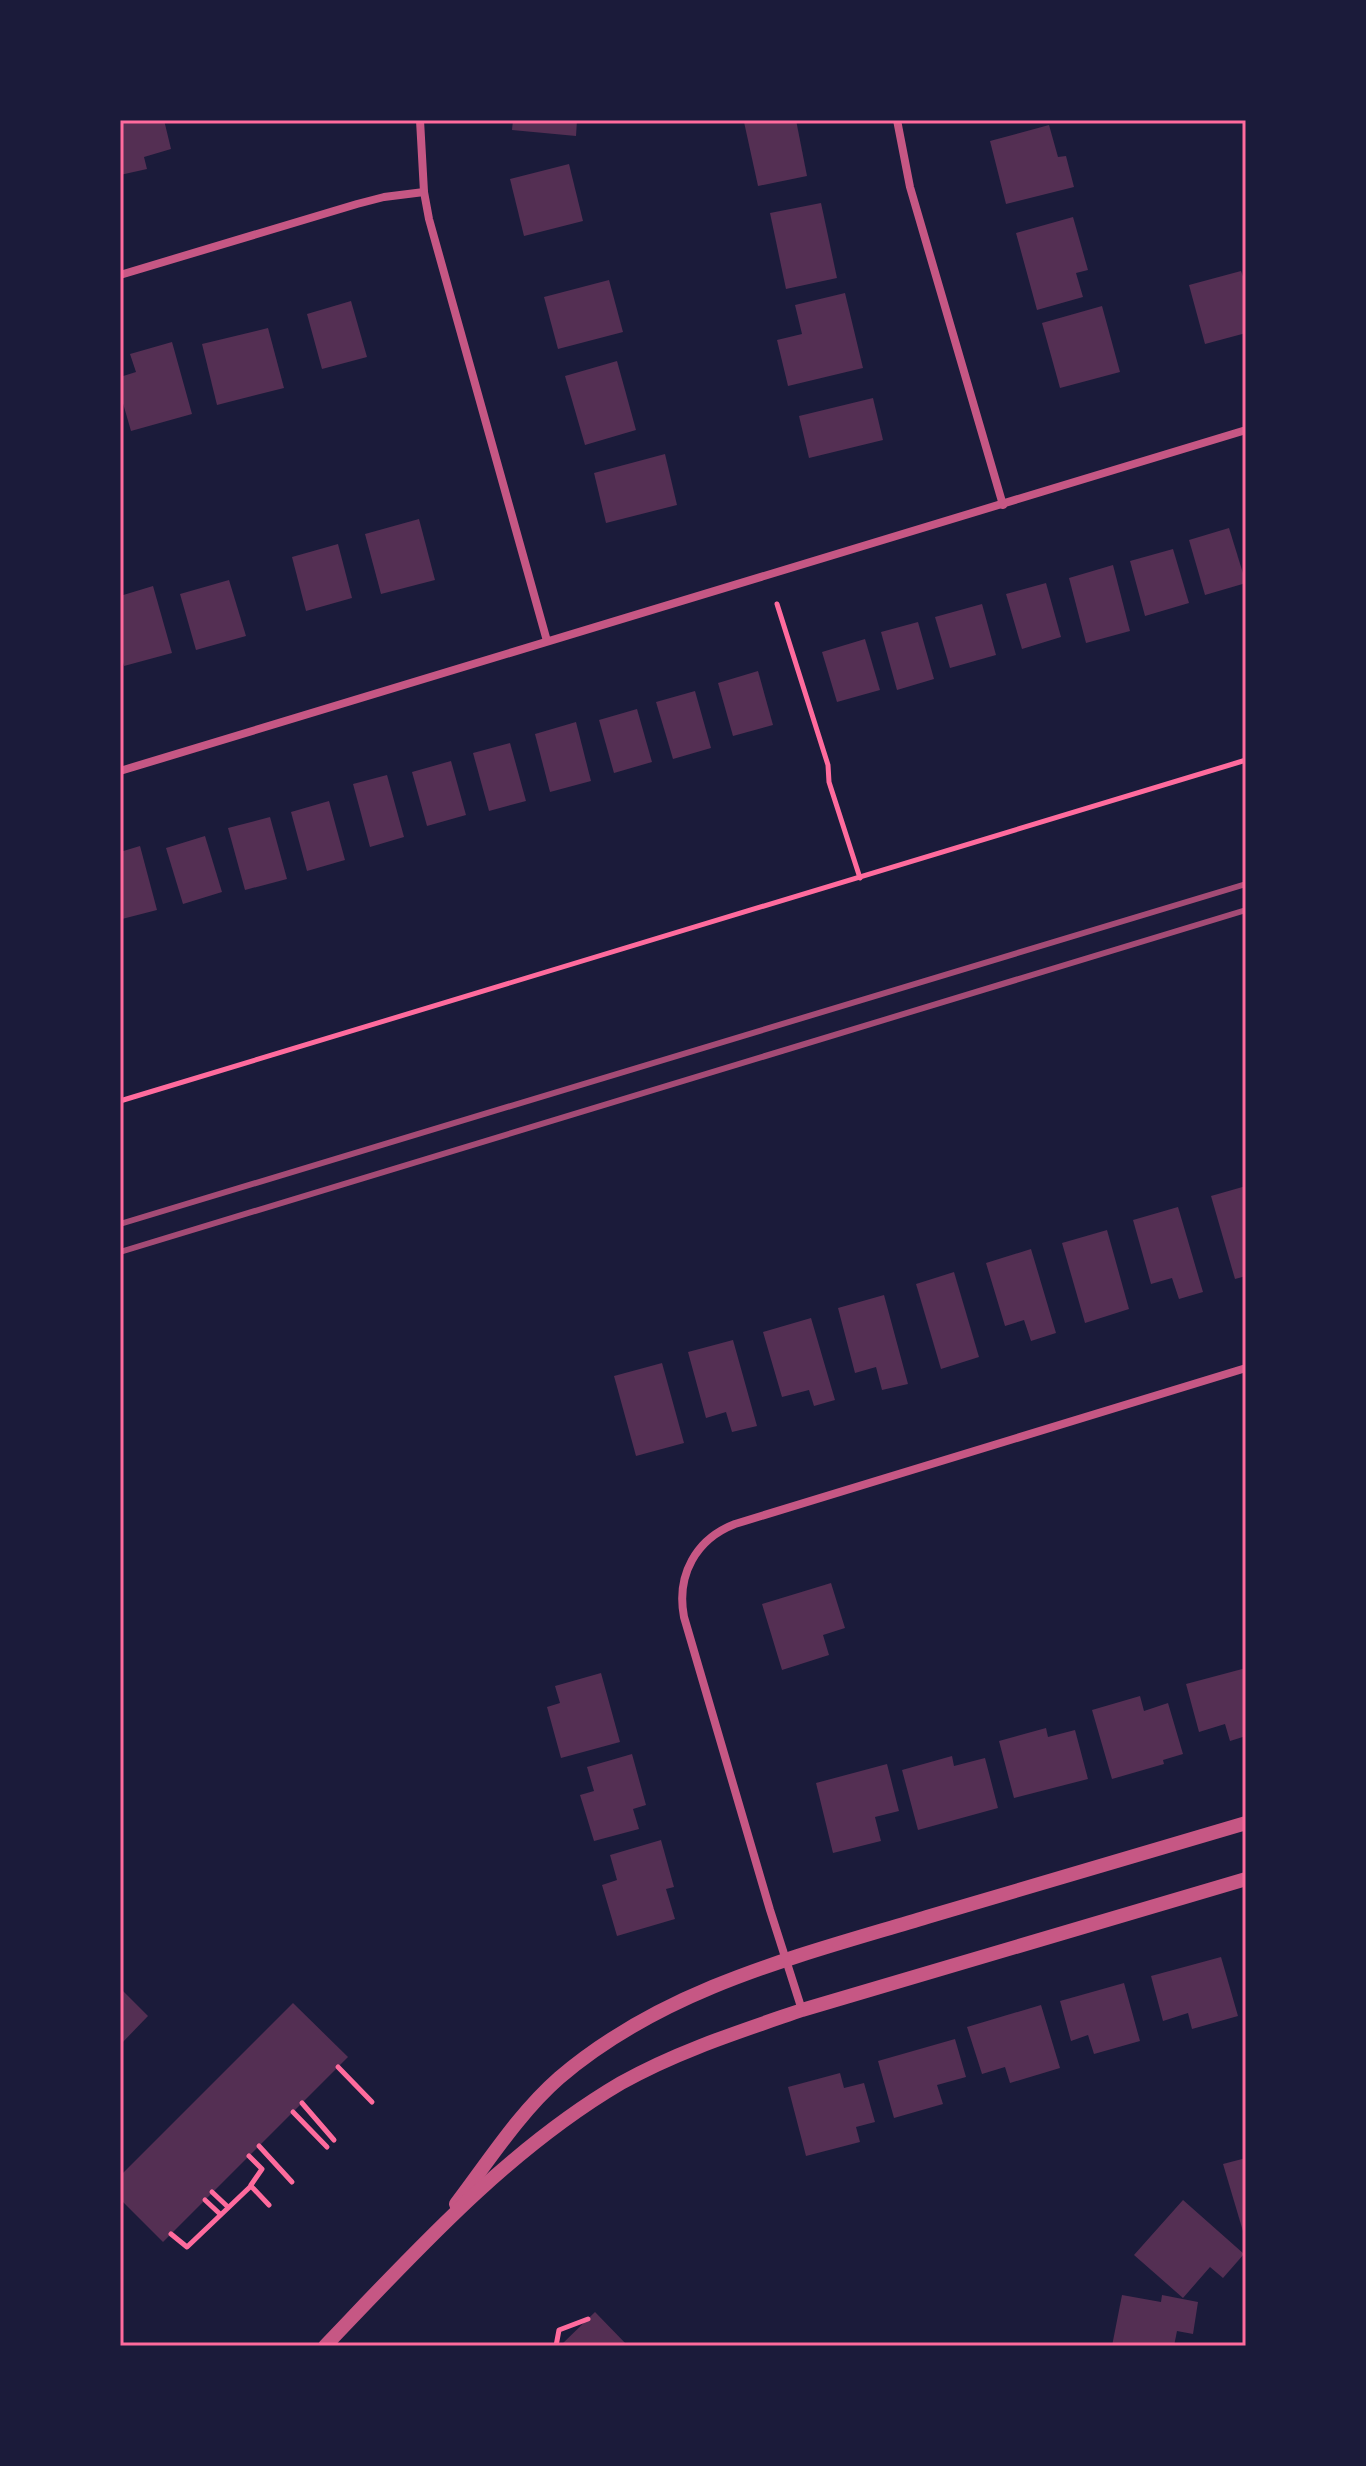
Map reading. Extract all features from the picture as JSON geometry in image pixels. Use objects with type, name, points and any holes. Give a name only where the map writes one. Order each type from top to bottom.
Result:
[{"type":"street","points":[[420,120],[424,192],[438,255],[547,641]]},
{"type":"street","points":[[897,120],[910,187],[1003,505]]},
{"type":"street","points":[[120,275],[357,204],[424,192]]},
{"type":"street","points":[[120,771],[1246,430]]},
{"type":"street","points":[[802,2010],[684,1617],[681,1601],[684,1578],[698,1549],[718,1530],[735,1524],[1246,1368]]},
{"type":"street","points":[[431,2235],[542,2094],[611,2039],[658,2011],[722,1982],[786,1959],[1246,1823]]},
{"type":"street","points":[[325,2346],[431,2235],[509,2165],[565,2119],[620,2084],[696,2048],[802,2010],[1246,1879]]},
{"type":"path","points":[[777,604],[860,878]]},
{"type":"path","points":[[120,1101],[1246,760]]},
{"type":"path","points":[[338,2067],[372,2102]]},
{"type":"path","points":[[302,2103],[334,2140]]},
{"type":"path","points":[[293,2112],[327,2147]]},
{"type":"path","points":[[259,2146],[292,2182]]},
{"type":"path","points":[[171,2234],[187,2247],[251,2186],[262,2169],[249,2156]]},
{"type":"path","points":[[251,2186],[269,2205]]},
{"type":"path","points":[[212,2192],[228,2207]]},
{"type":"path","points":[[205,2200],[220,2214]]},
{"type":"path","points":[[556,2346],[559,2330],[588,2319]]},
{"type":"building","points":[[120,120],[164,120],[171,149],[144,157],[147,169],[120,175]]},
{"type":"building","points":[[513,120],[577,120],[576,136],[512,130]]},
{"type":"building","points":[[796,120],[807,176],[758,186],[744,122]]},
{"type":"building","points":[[1049,125],[1058,157],[1066,156],[1074,187],[1006,204],[990,141]]},
{"type":"building","points":[[569,164],[583,221],[524,236],[510,179]]},
{"type":"building","points":[[821,203],[837,278],[786,289],[770,213]]},
{"type":"building","points":[[1073,217],[1088,270],[1076,273],[1083,297],[1037,310],[1016,233]]},
{"type":"building","points":[[1241,271],[1246,285],[1246,333],[1205,344],[1189,285]]},
{"type":"building","points":[[609,280],[623,332],[558,349],[544,297]]},
{"type":"building","points":[[845,293],[863,368],[788,386],[777,340],[802,334],[795,305]]},
{"type":"building","points":[[351,301],[367,357],[322,369],[307,314]]},
{"type":"building","points":[[1102,306],[1120,372],[1060,388],[1042,323]]},
{"type":"building","points":[[268,328],[284,388],[217,405],[202,344]]},
{"type":"building","points":[[172,342],[192,414],[131,431],[120,393],[120,377],[136,372],[130,354]]},
{"type":"building","points":[[617,361],[636,430],[585,445],[565,376]]},
{"type":"building","points":[[873,398],[883,440],[809,458],[799,416]]},
{"type":"building","points":[[665,454],[677,505],[606,523],[594,473]]},
{"type":"building","points":[[419,519],[435,580],[381,594],[365,534]]},
{"type":"building","points":[[1229,528],[1246,583],[1205,595],[1189,540]]},
{"type":"building","points":[[338,544],[352,598],[306,611],[292,557]]},
{"type":"building","points":[[1173,549],[1189,603],[1145,616],[1130,561]]},
{"type":"building","points":[[1113,565],[1130,631],[1086,643],[1069,578]]},
{"type":"building","points":[[229,580],[246,636],[196,650],[180,594]]},
{"type":"building","points":[[1046,583],[1061,637],[1022,649],[1006,594]]},
{"type":"building","points":[[153,586],[172,653],[124,666],[120,651],[120,596]]},
{"type":"building","points":[[982,604],[996,655],[950,668],[935,617]]},
{"type":"building","points":[[918,622],[934,679],[897,690],[881,632]]},
{"type":"building","points":[[865,639],[880,690],[837,702],[822,652]]},
{"type":"building","points":[[758,671],[773,725],[733,736],[718,683]]},
{"type":"building","points":[[695,691],[711,748],[673,759],[656,702]]},
{"type":"building","points":[[637,709],[652,762],[614,773],[599,720]]},
{"type":"building","points":[[576,722],[591,781],[550,792],[535,734]]},
{"type":"building","points":[[510,743],[526,801],[489,811],[473,753]]},
{"type":"building","points":[[451,761],[466,815],[427,826],[412,772]]},
{"type":"building","points":[[387,775],[404,837],[370,847],[353,784]]},
{"type":"building","points":[[329,801],[345,860],[307,871],[291,812]]},
{"type":"building","points":[[270,817],[287,879],[245,890],[228,828]]},
{"type":"building","points":[[205,836],[222,892],[183,904],[166,848]]},
{"type":"building","points":[[140,846],[157,910],[122,919],[120,852]]},
{"type":"building","points":[[1246,1186],[1246,1276],[1235,1279],[1211,1196]]},
{"type":"building","points":[[1178,1207],[1203,1292],[1179,1299],[1172,1278],[1151,1284],[1133,1220]]},
{"type":"building","points":[[1107,1230],[1129,1309],[1085,1323],[1062,1243]]},
{"type":"building","points":[[1031,1249],[1056,1333],[1031,1341],[1024,1320],[1005,1326],[986,1263]]},
{"type":"building","points":[[954,1272],[979,1357],[941,1369],[916,1284]]},
{"type":"building","points":[[884,1295],[908,1384],[882,1390],[876,1367],[855,1373],[838,1308]]},
{"type":"building","points":[[811,1318],[835,1400],[814,1406],[809,1390],[782,1397],[763,1332]]},
{"type":"building","points":[[733,1340],[757,1426],[732,1432],[726,1412],[706,1418],[688,1352]]},
{"type":"building","points":[[662,1363],[684,1443],[636,1456],[614,1376]]},
{"type":"building","points":[[831,1583],[845,1628],[823,1635],[829,1655],[782,1670],[762,1604]]},
{"type":"building","points":[[1246,1668],[1246,1736],[1230,1741],[1225,1724],[1199,1732],[1186,1684]]},
{"type":"building","points":[[601,1673],[620,1742],[561,1758],[547,1707],[560,1703],[555,1686]]},
{"type":"building","points":[[1140,1696],[1144,1711],[1168,1703],[1183,1754],[1163,1760],[1164,1764],[1112,1779],[1092,1710]]},
{"type":"building","points":[[1046,1728],[1048,1737],[1075,1730],[1088,1779],[1014,1798],[999,1741]]},
{"type":"building","points":[[632,1754],[646,1805],[633,1809],[639,1829],[594,1841],[580,1795],[594,1791],[587,1767]]},
{"type":"building","points":[[952,1756],[954,1766],[985,1758],[998,1808],[918,1830],[902,1770]]},
{"type":"building","points":[[887,1764],[899,1811],[875,1817],[881,1841],[833,1853],[816,1783]]},
{"type":"building","points":[[661,1840],[674,1887],[666,1889],[675,1919],[617,1936],[602,1885],[617,1880],[610,1855]]},
{"type":"building","points":[[1221,1957],[1238,2016],[1192,2029],[1188,2013],[1163,2021],[1151,1976]]},
{"type":"building","points":[[1124,1983],[1140,2041],[1094,2054],[1088,2035],[1071,2041],[1060,2001]]},
{"type":"building","points":[[120,1988],[148,2016],[120,2045]]},
{"type":"building","points":[[293,2003],[348,2057],[163,2242],[120,2199],[120,2176]]},
{"type":"building","points":[[1041,2005],[1060,2068],[1010,2083],[1005,2067],[982,2074],[967,2027]]},
{"type":"building","points":[[955,2039],[966,2077],[937,2085],[943,2104],[894,2118],[878,2061]]},
{"type":"building","points":[[840,2073],[844,2088],[864,2083],[875,2122],[856,2127],[860,2142],[806,2156],[788,2087]]},
{"type":"building","points":[[1246,2158],[1246,2238],[1245,2238],[1223,2164]]},
{"type":"building","points":[[1183,2200],[1244,2254],[1223,2278],[1210,2267],[1183,2298],[1134,2255]]},
{"type":"building","points":[[1122,2295],[1161,2302],[1162,2295],[1198,2302],[1193,2334],[1177,2331],[1174,2346],[1112,2346]]},
{"type":"building","points":[[595,2312],[628,2346],[560,2346]]},
{"type":"railway","points":[[120,1224],[1246,884]]},
{"type":"railway","points":[[120,1252],[1246,910]]}]
